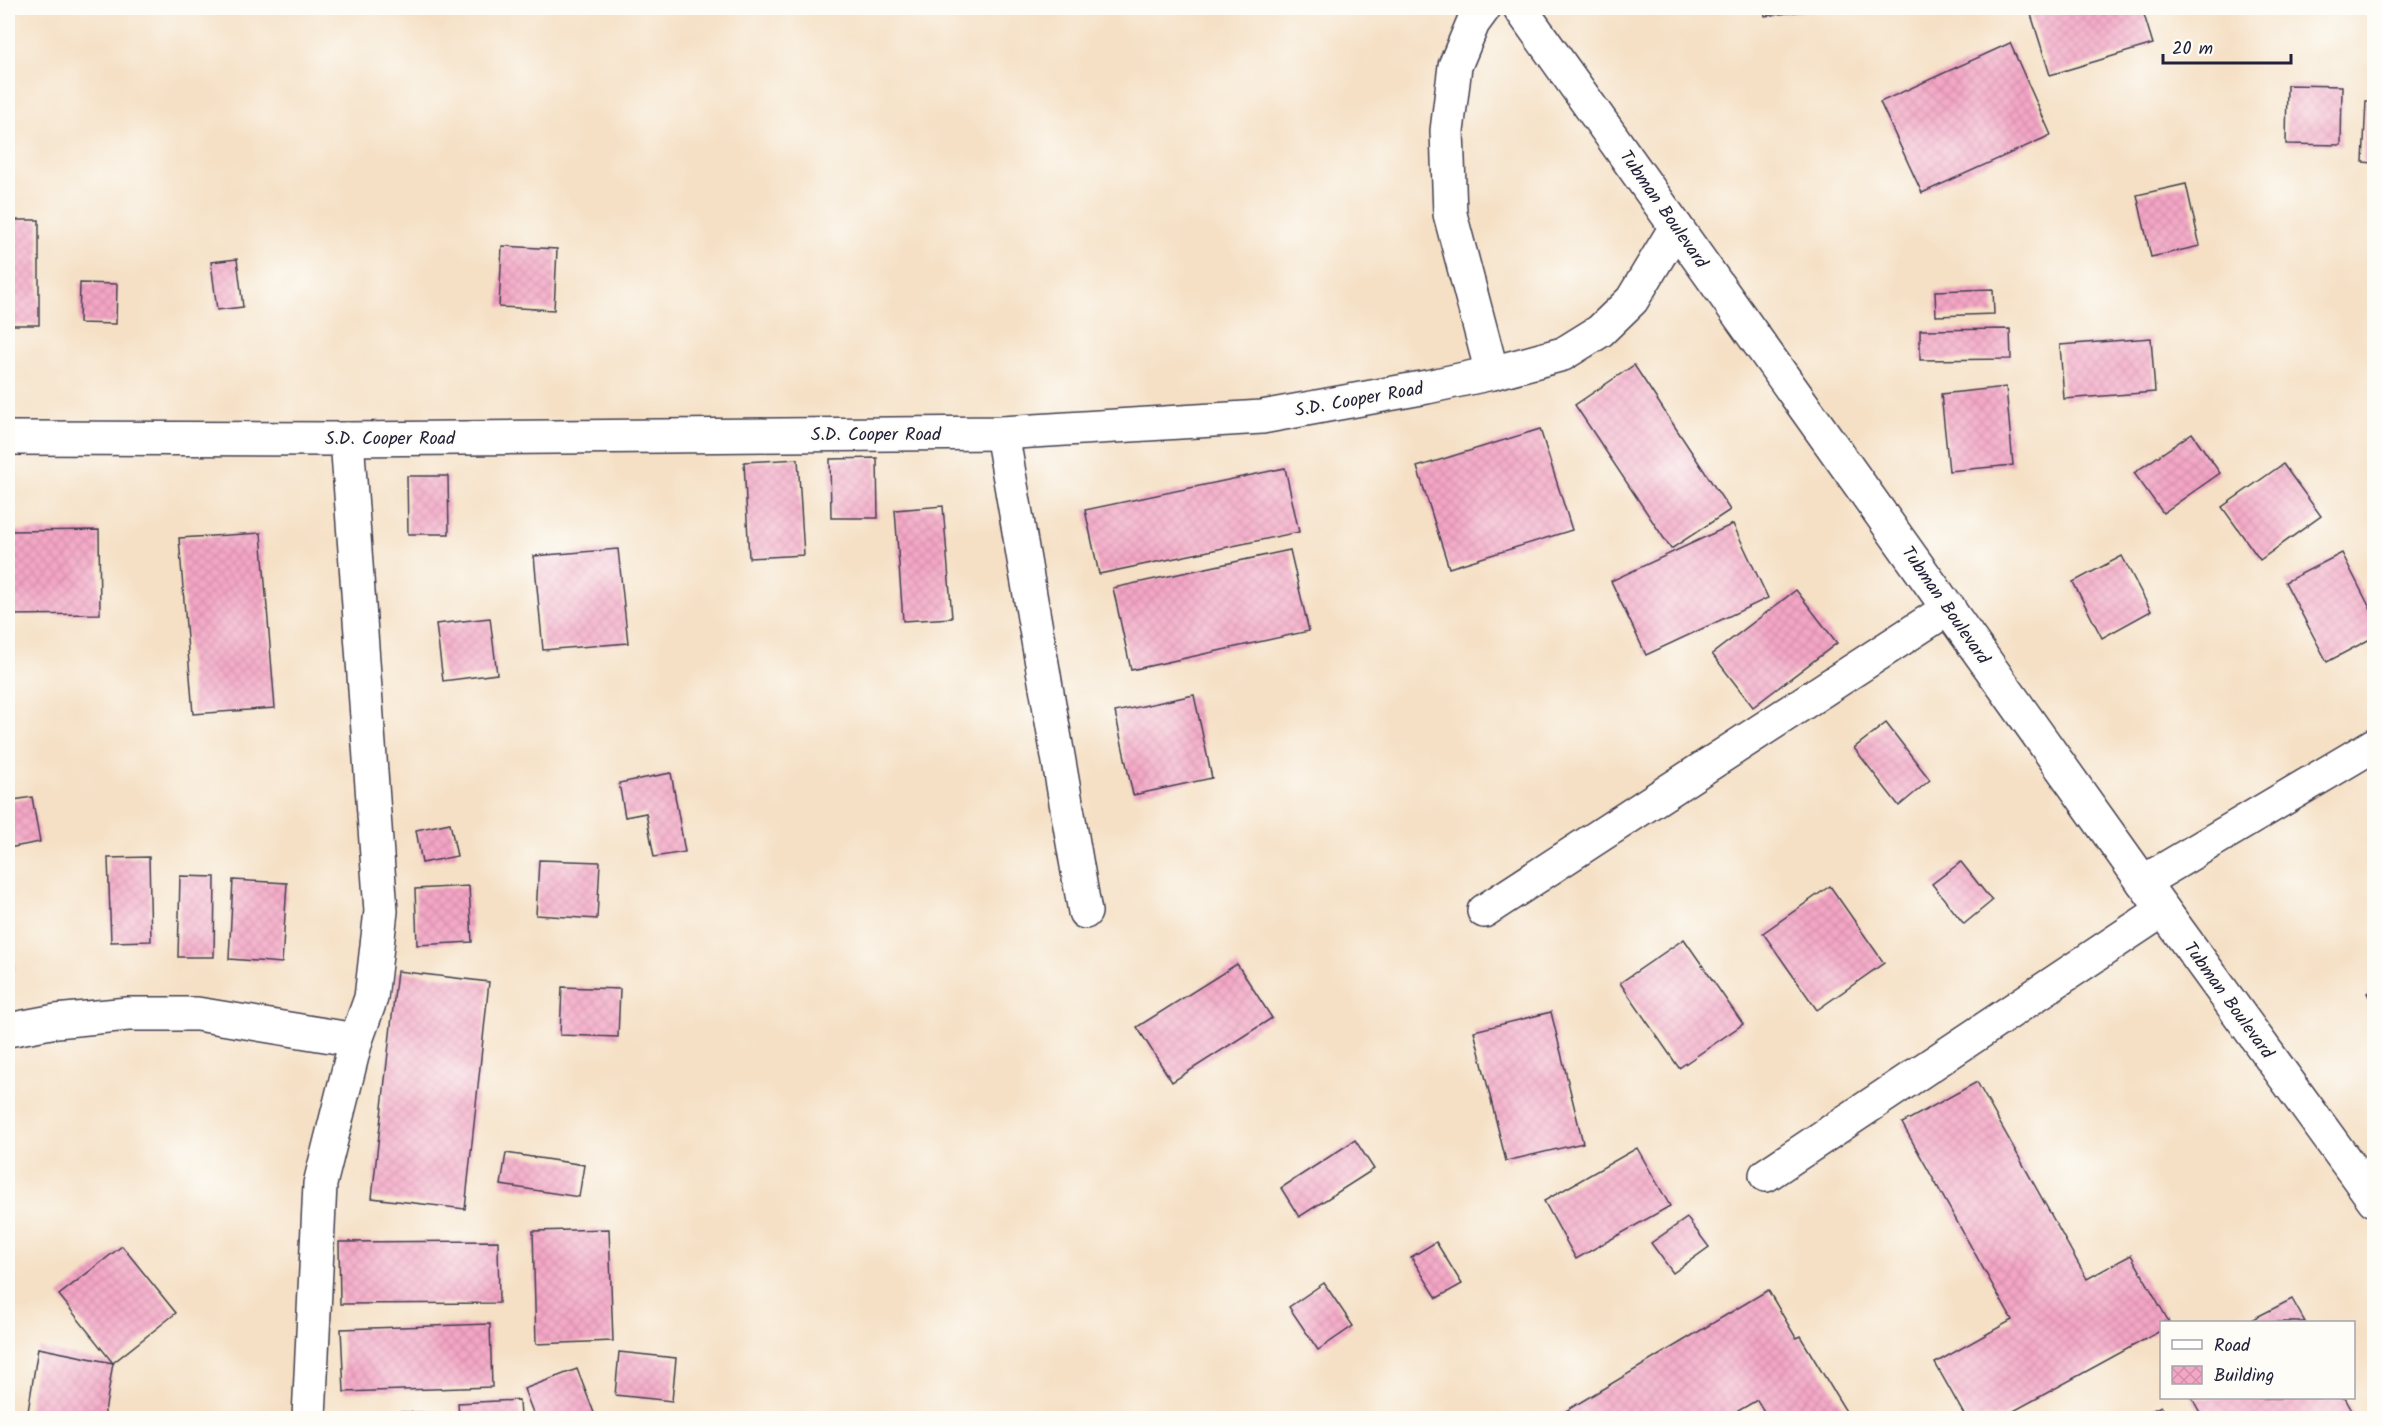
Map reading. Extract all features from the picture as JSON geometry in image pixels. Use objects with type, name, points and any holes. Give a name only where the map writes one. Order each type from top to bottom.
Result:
[{"type":"main road","points":[[1484,8],[1473,23],[1455,66],[1447,131],[1450,214],[1492,373]]},
{"type":"main road","name":"Tubman Boulevard","points":[[1525,9],[1676,227],[2163,910],[2374,1200]]},
{"type":"main road","name":"S.D. Cooper Road","points":[[8,438],[347,439],[1002,433],[1262,417],[1427,387],[1563,354],[1600,331],[1632,300],[1676,227]]},
{"type":"main road","points":[[1002,433],[1085,912]]},
{"type":"main road","points":[[309,1419],[320,1184],[356,1040],[371,998],[381,911],[347,439]]},
{"type":"main road","points":[[1484,911],[1949,608]]},
{"type":"main road","points":[[2143,882],[2374,745]]},
{"type":"main road","points":[[1766,1174],[2163,910]]},
{"type":"main road","points":[[8,1030],[128,1014],[197,1014],[356,1040]]},
{"type":"building","points":[[388,8],[403,8],[403,9],[389,11]]},
{"type":"building","points":[[1764,8],[1816,8],[1816,9],[1765,16]]},
{"type":"building","points":[[2029,8],[2142,8],[2153,44],[2050,75]]},
{"type":"building","points":[[2010,43],[2051,135],[1922,193],[1880,102]]},
{"type":"building","points":[[2287,85],[2342,86],[2341,145],[2286,144]]},
{"type":"building","points":[[2366,101],[2374,101],[2374,163],[2363,162]]},
{"type":"building","points":[[2186,184],[2200,246],[2151,257],[2137,195]]},
{"type":"building","points":[[8,220],[39,220],[39,325],[8,325]]},
{"type":"building","points":[[502,246],[557,249],[554,310],[499,307]]},
{"type":"building","points":[[237,259],[243,307],[217,310],[211,262]]},
{"type":"building","points":[[80,283],[117,284],[116,324],[79,323]]},
{"type":"building","points":[[1993,289],[1994,314],[1936,316],[1935,291]]},
{"type":"building","points":[[2010,329],[2011,359],[1920,360],[1920,330]]},
{"type":"building","points":[[2151,338],[2155,392],[2064,399],[2060,345]]},
{"type":"building","points":[[1634,365],[1730,510],[1671,549],[1575,405]]},
{"type":"building","points":[[2006,387],[2013,465],[1949,471],[1941,394]]},
{"type":"building","points":[[1540,429],[1572,530],[1449,568],[1417,467]]},
{"type":"building","points":[[2192,433],[2220,473],[2163,513],[2134,473]]},
{"type":"building","points":[[877,458],[878,518],[831,518],[830,459]]},
{"type":"building","points":[[798,459],[804,555],[749,558],[744,462]]},
{"type":"building","points":[[2283,464],[2321,516],[2260,560],[2222,507]]},
{"type":"building","points":[[1285,468],[1299,532],[1099,574],[1085,510]]},
{"type":"building","points":[[407,476],[448,476],[449,534],[408,534]]},
{"type":"building","points":[[943,506],[952,618],[903,621],[895,510]]},
{"type":"building","points":[[1733,524],[1768,598],[1646,655],[1611,581]]},
{"type":"building","points":[[99,530],[100,614],[8,615],[8,531]]},
{"type":"building","points":[[261,533],[275,708],[193,714],[179,538]]},
{"type":"building","points":[[618,549],[628,643],[543,650],[534,556]]},
{"type":"building","points":[[1290,550],[1309,631],[1131,670],[1113,588]]},
{"type":"building","points":[[2342,553],[2374,616],[2374,637],[2327,662],[2285,582]]},
{"type":"building","points":[[2122,556],[2151,611],[2102,638],[2073,582]]},
{"type":"building","points":[[1796,590],[1837,643],[1753,707],[1712,654]]},
{"type":"building","points":[[490,618],[497,674],[443,681],[436,624]]},
{"type":"building","points":[[1194,695],[1212,778],[1133,795],[1115,712]]},
{"type":"building","points":[[1886,723],[1930,780],[1899,806],[1854,748]]},
{"type":"building","points":[[671,773],[685,852],[654,857],[646,813],[625,817],[619,783]]},
{"type":"building","points":[[32,797],[40,842],[8,848],[8,801]]},
{"type":"building","points":[[450,823],[457,856],[422,863],[416,830]]},
{"type":"building","points":[[149,857],[151,941],[111,942],[108,858]]},
{"type":"building","points":[[539,860],[600,862],[597,919],[536,915]]},
{"type":"building","points":[[1961,862],[1992,901],[1964,924],[1932,884]]},
{"type":"building","points":[[180,876],[215,877],[214,957],[178,957]]},
{"type":"building","points":[[233,880],[287,883],[282,963],[229,959]]},
{"type":"building","points":[[469,886],[472,942],[417,945],[415,889]]},
{"type":"building","points":[[1830,886],[1884,963],[1817,1010],[1763,933]]},
{"type":"building","points":[[8,914],[15,970],[8,971]]},
{"type":"building","points":[[1684,939],[1743,1024],[1679,1068],[1620,983]]},
{"type":"building","points":[[1237,964],[1272,1018],[1172,1082],[1137,1027]]},
{"type":"building","points":[[397,971],[489,982],[465,1209],[372,1198]]},
{"type":"building","points":[[562,987],[620,989],[618,1037],[560,1035]]},
{"type":"building","points":[[2374,989],[2374,1006],[2367,993]]},
{"type":"building","points":[[1551,1012],[1583,1143],[1506,1161],[1474,1031]]},
{"type":"building","points":[[1977,1082],[2087,1279],[2131,1255],[2168,1321],[2160,1321],[2160,1331],[2001,1418],[1966,1418],[1935,1363],[2012,1320],[1902,1123]]},
{"type":"building","points":[[1355,1140],[1374,1169],[1299,1217],[1281,1188]]},
{"type":"building","points":[[1637,1148],[1670,1206],[1576,1259],[1544,1201]]},
{"type":"building","points":[[506,1153],[584,1165],[579,1197],[501,1185]]},
{"type":"building","points":[[1687,1218],[1709,1247],[1673,1273],[1651,1243]]},
{"type":"building","points":[[609,1229],[613,1341],[536,1344],[533,1231]]},
{"type":"building","points":[[498,1241],[499,1303],[340,1304],[339,1242]]},
{"type":"building","points":[[1436,1242],[1462,1284],[1437,1298],[1411,1257]]},
{"type":"building","points":[[122,1246],[176,1313],[113,1363],[59,1295]]},
{"type":"building","points":[[1324,1283],[1353,1326],[1318,1350],[1289,1307]]},
{"type":"building","points":[[1768,1290],[1796,1338],[1800,1336],[1850,1418],[1768,1418],[1757,1400],[1726,1418],[1554,1418]]},
{"type":"building","points":[[2292,1299],[2304,1321],[2249,1321]]},
{"type":"building","points":[[490,1324],[492,1387],[344,1392],[341,1329]]},
{"type":"building","points":[[38,1348],[113,1363],[104,1418],[27,1418]]},
{"type":"building","points":[[619,1352],[676,1358],[672,1401],[615,1395]]},
{"type":"building","points":[[577,1369],[596,1418],[535,1418],[524,1389]]},
{"type":"building","points":[[2193,1399],[2346,1399],[2356,1418],[2203,1418]]},
{"type":"building","points":[[519,1400],[520,1418],[459,1418],[458,1403]]},
{"type":"building","points":[[2161,1406],[2168,1418],[2137,1418]]},
{"type":"building","points":[[394,1412],[445,1413],[445,1418],[394,1418]]}]
